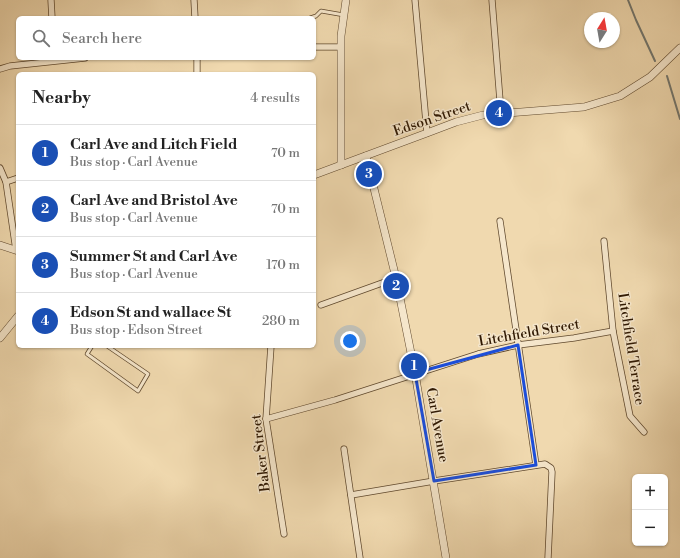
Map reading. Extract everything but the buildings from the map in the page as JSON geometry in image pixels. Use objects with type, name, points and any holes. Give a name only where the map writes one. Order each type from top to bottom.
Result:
[{"type":"street","points":[[51,0],[52,16]]},
{"type":"street","points":[[194,0],[195,16]]},
{"type":"street","points":[[341,165],[341,36],[346,0]]},
{"type":"street","points":[[414,0],[427,133]]},
{"type":"street","points":[[492,0],[501,114]]},
{"type":"street","points":[[316,47],[341,47]]},
{"type":"street","name":"Edson Street","points":[[316,174],[462,120],[483,115],[584,107],[620,96],[650,77],[680,48]]},
{"type":"street","points":[[0,69],[10,66],[54,60]]},
{"type":"street","points":[[197,60],[197,72]]},
{"type":"street","name":"Carl Avenue","points":[[366,156],[396,278],[415,373],[446,558]]},
{"type":"street","points":[[0,168],[6,182],[16,245]]},
{"type":"street","points":[[6,182],[16,179]]},
{"type":"street","points":[[500,220],[536,465]]},
{"type":"street","name":"Litchfield Terrace","points":[[604,241],[613,331],[630,416],[644,432]]},
{"type":"street","points":[[0,246],[16,251]]},
{"type":"street","points":[[321,305],[396,278]]},
{"type":"street","points":[[0,338],[16,318]]},
{"type":"street","name":"Litchfield Street","points":[[266,420],[335,400],[415,373],[478,354],[518,345],[574,338],[613,331]]},
{"type":"street","name":"Baker Street","points":[[271,348],[266,420],[284,534]]},
{"type":"street","points":[[344,449],[360,558]]},
{"type":"street","points":[[351,495],[546,464],[551,468],[552,472],[548,558]]},
{"type":"lane","points":[[316,16],[321,11],[344,15]]},
{"type":"lane","points":[[91,348],[87,354],[138,391],[148,374],[110,348]]},
{"type":"highlighted area","points":[[518,345],[536,465],[434,481],[415,373]]},
{"type":"waterway","points":[[628,0],[655,61]]},
{"type":"waterway","points":[[667,76],[680,119]]},
{"type":"place","name":"Edson St and wallace St","points":[[499,113]]},
{"type":"place","name":"Summer St and Carl Ave","points":[[369,174]]},
{"type":"place","name":"Carl Ave and Bristol Ave","points":[[396,286]]},
{"type":"place","name":"Carl Ave and Litch Field","points":[[414,366]]}]
